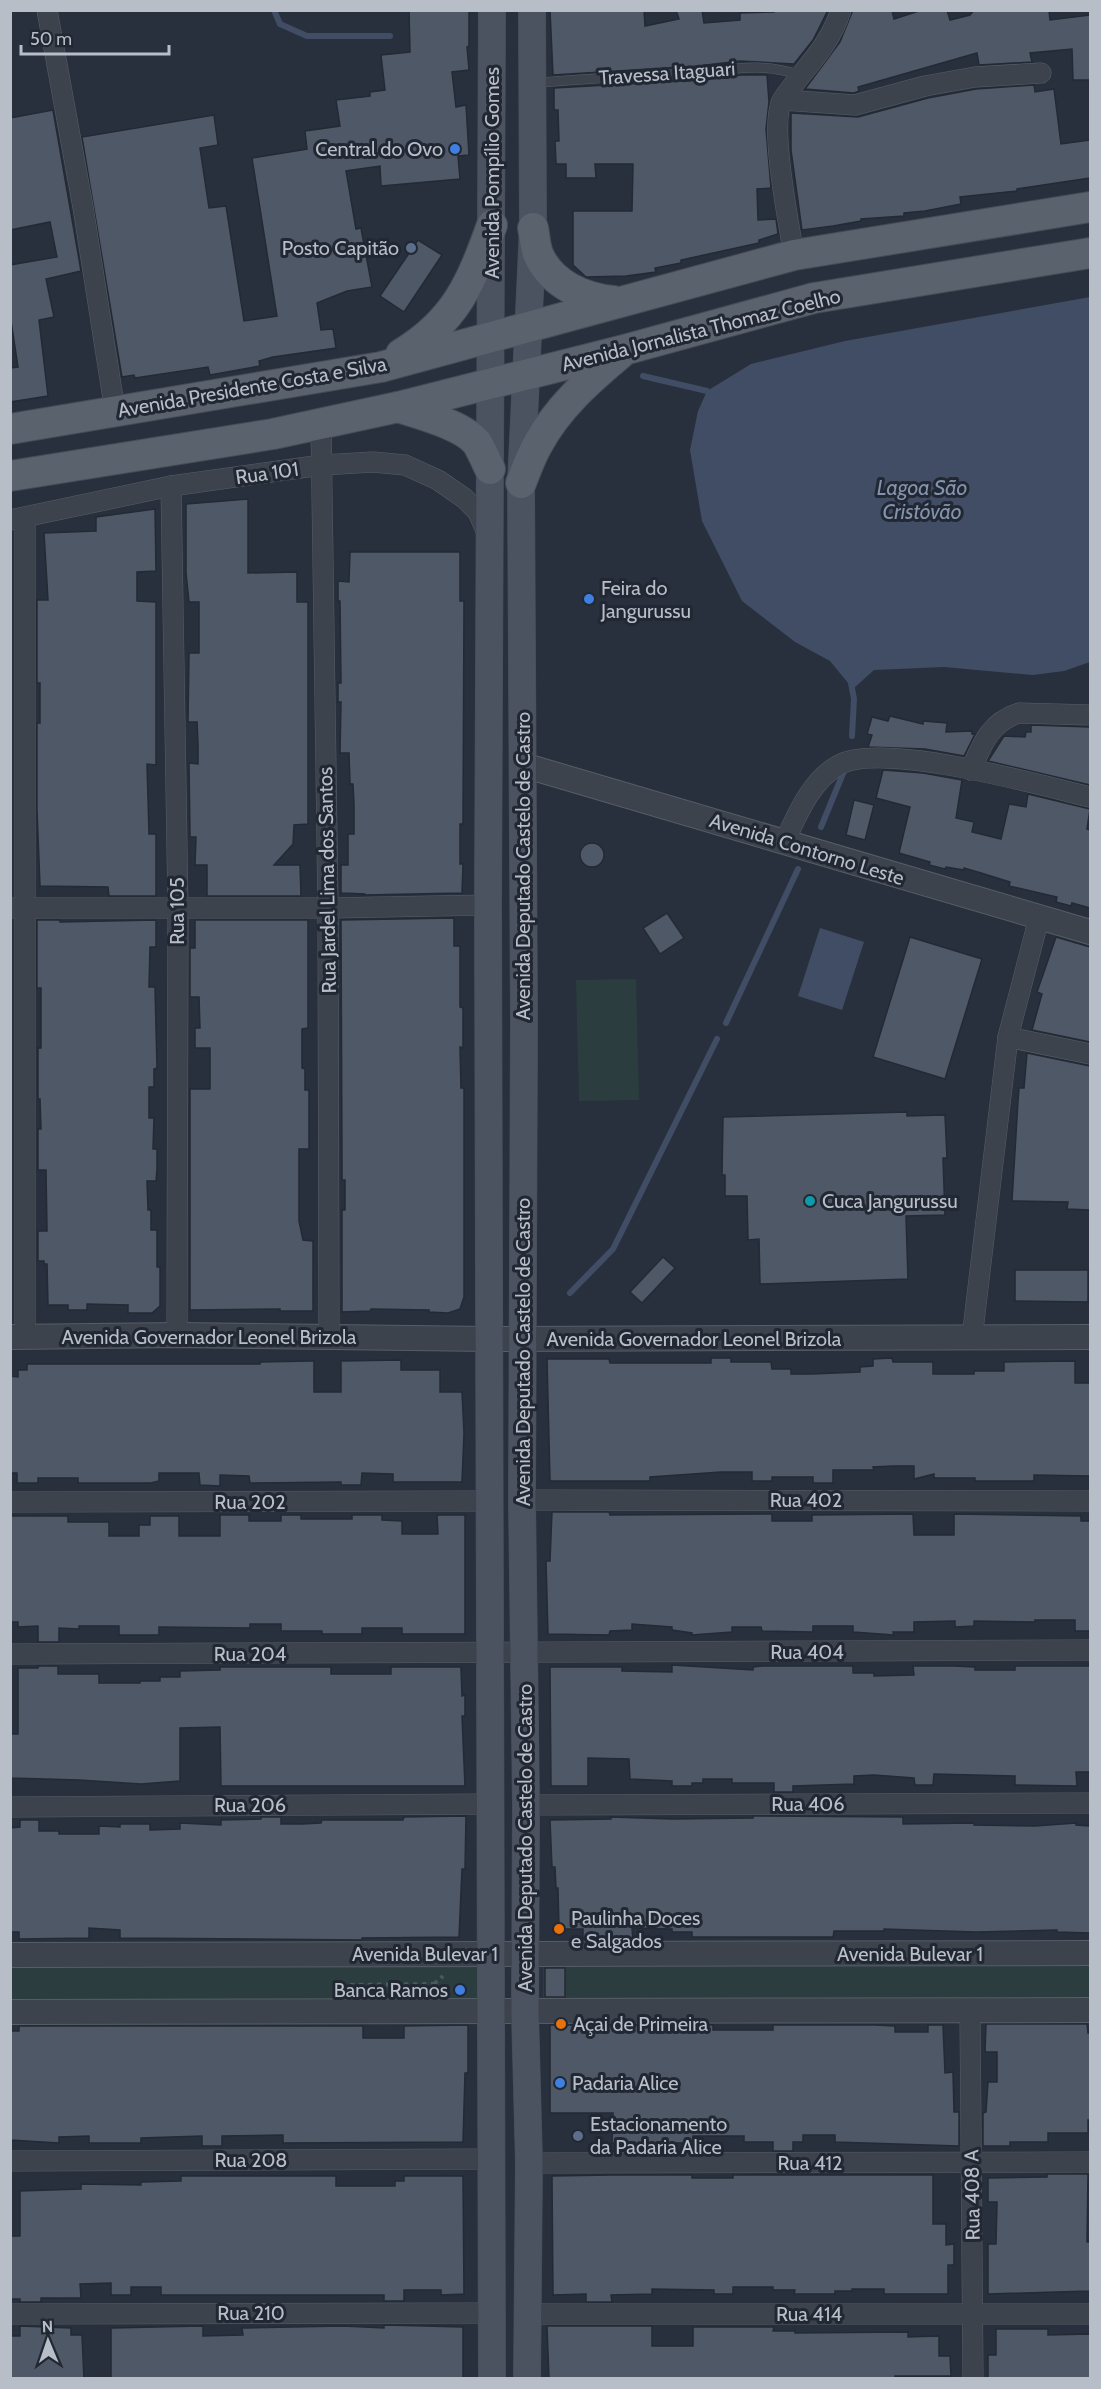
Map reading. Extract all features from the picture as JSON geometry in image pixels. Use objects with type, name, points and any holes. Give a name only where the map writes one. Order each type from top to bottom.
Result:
[{"type":"main road","name":"Avenida Pompílio Gomes","points":[[491,336],[492,10]]},
{"type":"main road","name":"Avenida Pompílio Gomes","points":[[528,326],[533,228],[531,10]]},
{"type":"main road","points":[[528,326],[794,255],[1090,207]]},
{"type":"main road","points":[[381,367],[423,340],[459,302],[479,263],[492,225]]},
{"type":"main road","points":[[533,228],[538,255],[549,271],[559,280],[585,296],[616,302]]},
{"type":"main road","name":"Avenida Jornalista Thomaz Coelho","points":[[491,384],[814,298],[1090,253]]},
{"type":"main road","name":"Avenida Presidente Costa e Silva","points":[[10,429],[381,367],[528,326]]},
{"type":"main road","name":"Avenida Deputado Castelo de Castro","points":[[527,2379],[529,2163],[525,2012],[526,1804],[522,1500],[524,1023],[521,483],[528,326]]},
{"type":"main road","name":"Avenida Deputado Castelo de Castro","points":[[491,336],[488,905],[492,2379]]},
{"type":"main road","points":[[521,483],[538,444],[560,411],[578,390],[624,350]]},
{"type":"main road","points":[[10,476],[273,434],[491,384]]},
{"type":"main road","points":[[155,404],[158,452]]},
{"type":"main road","points":[[398,407],[436,420],[476,442],[490,469]]},
{"type":"main road","points":[[489,1022],[524,1023]]},
{"type":"main road","points":[[490,1069],[524,1068]]},
{"type":"street","points":[[47,10],[81,196],[115,411]]},
{"type":"street","points":[[794,255],[780,179],[779,108],[835,30],[841,10]]},
{"type":"street","points":[[783,100],[855,105],[925,86],[975,77],[1041,73]]},
{"type":"street","name":"Rua Jardel Lima dos Santos","points":[[321,424],[328,908],[329,1337]]},
{"type":"street","name":"Rua 101","points":[[18,519],[171,486],[322,465],[373,462],[405,465],[429,476],[464,498],[478,512],[491,545]]},
{"type":"street","name":"Rua 105","points":[[171,486],[178,908],[177,1335]]},
{"type":"street","points":[[18,519],[18,1337]]},
{"type":"street","points":[[971,770],[985,737],[1007,717],[1019,713],[1090,715]]},
{"type":"street","points":[[784,843],[812,790],[838,765],[852,760],[895,759],[971,770],[1090,797]]},
{"type":"street","name":"Avenida Contorno Leste","points":[[523,765],[1090,933]]},
{"type":"street","points":[[18,908],[328,908],[488,905]]},
{"type":"street","points":[[972,1338],[1008,1037],[1039,918]]},
{"type":"street","points":[[1008,1037],[1090,1054]]},
{"type":"street","name":"Avenida Governador Leonel Brizola","points":[[18,1337],[177,1335],[489,1339],[1090,1337]]},
{"type":"street","name":"Rua 402","points":[[522,1500],[1090,1501]]},
{"type":"street","name":"Rua 202","points":[[10,1502],[489,1501]]},
{"type":"street","name":"Rua 404","points":[[490,1654],[1090,1650]]},
{"type":"street","name":"Rua 204","points":[[10,1654],[490,1654]]},
{"type":"street","name":"Rua 406","points":[[526,1804],[1090,1803]]},
{"type":"street","name":"Rua 206","points":[[10,1807],[490,1804]]},
{"type":"street","name":"Avenida Bulevar 1","points":[[10,1955],[1090,1953]]},
{"type":"street","points":[[10,2012],[1090,2010]]},
{"type":"street","name":"Rua 408 A","points":[[970,2012],[973,2379]]},
{"type":"street","name":"Rua 208","points":[[10,2161],[491,2159]]},
{"type":"street","name":"Rua 412","points":[[529,2163],[1090,2162]]},
{"type":"street","name":"Rua 210","points":[[10,2314],[492,2313]]},
{"type":"street","name":"Rua 414","points":[[528,2314],[1090,2314]]},
{"type":"lane","name":"Travessa Itaguari","points":[[532,83],[681,74],[754,66],[781,69],[801,75]]},
{"type":"path","points":[[434,1984],[452,1969]]},
{"type":"path","points":[[339,1985],[434,1984],[450,1996]]},
{"type":"shaded area","points":[[636,979],[639,1100],[579,1101],[576,980]]},
{"type":"shaded area","points":[[1090,1959],[1090,2000],[543,2000],[543,1962]]},
{"type":"shaded area","points":[[11,1964],[481,1964],[480,2003],[11,2003]]},
{"type":"water","name":"Lagoa São Cristóvão","points":[[1090,297],[1090,662],[1064,671],[1033,675],[944,667],[874,670],[853,689],[830,661],[795,642],[742,601],[702,521],[690,450],[698,411],[707,391],[751,364],[845,341]]},
{"type":"water","points":[[820,928],[864,942],[842,1010],[798,996]]},
{"type":"building","points":[[409,10],[469,10],[469,46],[467,47],[469,70],[452,72],[456,107],[466,105],[469,155],[458,156],[460,179],[381,186],[380,166],[346,171],[356,229],[361,228],[372,287],[347,291],[317,303],[321,330],[333,329],[336,348],[273,357],[259,361],[260,366],[210,375],[208,367],[135,378],[134,375],[122,377],[82,137],[214,115],[218,145],[200,148],[209,208],[226,206],[244,321],[277,316],[252,158],[307,149],[305,131],[340,126],[336,100],[370,96],[370,92],[385,90],[381,55],[410,52]]},
{"type":"building","points":[[550,10],[644,10],[645,26],[679,19],[676,10],[702,10],[704,23],[740,20],[740,13],[774,12],[774,10],[828,10],[813,40],[794,64],[740,61],[698,66],[553,75]]},
{"type":"building","points":[[853,10],[892,10],[894,19],[922,10],[947,10],[950,20],[970,15],[974,10],[1049,11],[1050,20],[1090,15],[1090,80],[1073,80],[1072,49],[1030,53],[1032,62],[979,65],[977,53],[858,87],[859,91],[854,93],[805,89],[840,42]]},
{"type":"building","points":[[741,75],[767,75],[769,102],[766,129],[771,188],[757,189],[758,220],[776,219],[778,234],[759,240],[759,243],[655,268],[656,272],[626,276],[586,277],[573,265],[573,211],[632,211],[633,164],[595,164],[596,178],[566,178],[566,164],[556,164],[555,141],[559,141],[558,110],[554,110],[554,88],[699,80]]},
{"type":"building","points":[[1034,85],[1035,92],[1054,89],[1061,144],[1090,140],[1090,178],[1017,189],[1017,191],[960,197],[961,204],[904,213],[904,216],[861,219],[861,221],[802,230],[791,150],[791,113],[858,117],[928,98],[976,89]]},
{"type":"building","points":[[53,110],[81,271],[46,279],[54,317],[39,320],[48,396],[10,402],[10,368],[18,367],[10,314],[10,265],[57,257],[50,222],[10,230],[10,118]]},
{"type":"building","points":[[418,240],[442,255],[404,312],[380,296]]},
{"type":"building","points":[[248,499],[248,573],[297,572],[297,602],[308,602],[308,824],[294,825],[293,844],[274,865],[300,865],[301,896],[207,896],[207,865],[195,865],[196,837],[190,837],[189,763],[198,764],[198,744],[197,722],[188,722],[189,653],[199,653],[199,602],[189,602],[186,573],[186,504]]},
{"type":"building","points":[[155,509],[156,571],[137,572],[137,601],[156,602],[156,765],[147,764],[149,834],[156,834],[156,896],[109,896],[108,887],[40,886],[37,810],[37,723],[40,723],[40,683],[37,683],[37,600],[48,600],[44,533],[96,531],[96,517]]},
{"type":"building","points":[[350,552],[460,552],[460,601],[464,601],[463,824],[460,824],[460,864],[463,864],[462,893],[363,895],[341,893],[341,865],[348,865],[348,834],[354,834],[353,784],[350,784],[349,753],[340,753],[341,702],[338,702],[338,683],[341,683],[338,581],[349,582]]},
{"type":"building","points":[[890,716],[923,724],[923,721],[947,723],[946,732],[972,731],[972,734],[975,734],[964,756],[925,749],[868,747],[872,735],[867,734],[872,717],[888,721]]},
{"type":"building","points":[[1031,725],[1090,727],[1090,785],[988,761],[1004,736],[1025,737],[1026,732],[1031,732]]},
{"type":"building","points":[[883,770],[923,773],[962,780],[956,818],[974,822],[972,832],[1001,839],[1009,804],[1026,807],[1028,794],[1090,809],[1087,829],[1090,830],[1090,908],[1056,902],[1057,897],[1009,886],[1010,882],[964,868],[964,870],[946,867],[945,869],[929,865],[930,862],[899,853],[910,807],[876,798]]},
{"type":"building","points":[[854,800],[874,805],[865,840],[846,835]]},
{"type":"building","points":[[592,843],[597,844],[603,850],[603,860],[597,866],[592,867],[587,866],[581,860],[580,855],[581,850],[587,844]]},
{"type":"building","points":[[667,913],[684,938],[660,954],[643,928]]},
{"type":"building","points":[[454,918],[454,946],[460,946],[460,1007],[463,1008],[463,1048],[460,1047],[461,1088],[464,1088],[464,1297],[460,1309],[448,1313],[429,1312],[429,1310],[371,1309],[370,1311],[342,1312],[342,1210],[345,1210],[345,1180],[342,1180],[341,920]]},
{"type":"building","points":[[37,920],[60,920],[60,922],[156,920],[156,947],[150,947],[149,987],[155,987],[157,1068],[154,1069],[154,1087],[149,1087],[149,1118],[154,1118],[153,1149],[157,1149],[157,1169],[156,1181],[147,1181],[151,1230],[157,1230],[160,1306],[152,1313],[128,1313],[128,1305],[87,1304],[87,1310],[68,1310],[68,1305],[48,1305],[47,1264],[44,1264],[44,1261],[38,1261],[38,1231],[47,1231],[46,1170],[38,1170],[38,1129],[41,1129],[40,1099],[38,1099],[38,1048],[41,1048],[41,988],[37,988]]},
{"type":"building","points":[[195,920],[308,920],[308,1028],[302,1029],[302,1068],[305,1069],[305,1090],[309,1090],[309,1149],[299,1149],[299,1221],[303,1240],[313,1241],[313,1311],[190,1310],[190,1089],[210,1089],[210,1048],[195,1048],[195,1028],[200,1028],[199,997],[190,997],[190,948],[195,948]]},
{"type":"building","points":[[910,937],[982,959],[945,1079],[873,1057]]},
{"type":"building","points":[[1056,937],[1090,947],[1090,1042],[1032,1030],[1042,994],[1037,992]]},
{"type":"building","points":[[1027,1053],[1090,1066],[1090,1210],[1067,1209],[1068,1202],[1012,1201],[1019,1088],[1024,1088]]},
{"type":"building","name":"Cuca Jangurussu","points":[[907,1112],[907,1116],[945,1115],[947,1158],[943,1158],[945,1215],[906,1216],[908,1279],[760,1284],[759,1239],[748,1240],[747,1196],[725,1196],[725,1175],[722,1175],[723,1117]]},
{"type":"building","points":[[663,1257],[675,1268],[642,1303],[630,1292]]},
{"type":"building","points":[[1015,1270],[1088,1270],[1088,1302],[1015,1301]]},
{"type":"building","points":[[711,1358],[731,1358],[731,1362],[771,1362],[772,1369],[791,1369],[791,1374],[860,1372],[860,1367],[873,1366],[873,1359],[892,1358],[893,1362],[933,1362],[933,1374],[1004,1371],[1004,1362],[1075,1361],[1075,1383],[1090,1383],[1090,1476],[1034,1475],[1034,1481],[975,1481],[975,1478],[934,1478],[934,1474],[914,1479],[914,1466],[893,1466],[873,1467],[874,1470],[833,1470],[833,1483],[813,1483],[813,1477],[772,1477],[772,1481],[752,1481],[752,1472],[650,1477],[650,1481],[550,1481],[547,1359],[609,1359],[610,1363],[711,1363]]},
{"type":"building","points":[[401,1360],[401,1370],[440,1370],[440,1392],[462,1392],[464,1433],[462,1482],[393,1482],[393,1474],[362,1473],[361,1485],[341,1485],[341,1482],[250,1483],[249,1476],[220,1475],[220,1486],[200,1485],[199,1473],[159,1473],[159,1481],[151,1483],[78,1483],[78,1478],[38,1478],[38,1483],[17,1483],[17,1473],[10,1473],[10,1376],[18,1377],[18,1370],[27,1370],[27,1364],[260,1364],[260,1362],[314,1361],[314,1392],[341,1392],[341,1361]]},
{"type":"building","points":[[552,1512],[609,1512],[610,1515],[772,1514],[772,1521],[812,1521],[812,1515],[913,1514],[914,1535],[954,1535],[954,1514],[1081,1516],[1081,1521],[1090,1521],[1090,1631],[1075,1631],[1075,1620],[1035,1620],[1035,1622],[974,1621],[974,1626],[955,1627],[955,1621],[914,1622],[914,1632],[893,1632],[894,1635],[853,1632],[853,1626],[813,1626],[813,1632],[762,1631],[761,1627],[732,1627],[732,1632],[692,1635],[692,1633],[672,1630],[672,1627],[632,1624],[632,1630],[610,1631],[609,1635],[548,1634],[546,1561],[550,1561]]},
{"type":"building","points":[[220,1515],[249,1515],[249,1521],[281,1521],[281,1515],[301,1515],[301,1519],[352,1519],[352,1515],[382,1515],[382,1520],[402,1521],[402,1534],[438,1534],[437,1515],[465,1515],[465,1634],[402,1634],[402,1628],[362,1628],[362,1634],[322,1634],[322,1631],[281,1631],[281,1624],[250,1624],[250,1628],[159,1627],[159,1635],[119,1635],[119,1626],[79,1626],[79,1629],[59,1628],[59,1642],[38,1642],[38,1626],[18,1627],[18,1622],[10,1622],[10,1516],[68,1516],[68,1522],[109,1522],[109,1536],[139,1536],[139,1525],[150,1525],[150,1516],[179,1516],[179,1536],[220,1536]]},
{"type":"building","points":[[672,1665],[753,1670],[753,1667],[762,1666],[853,1666],[853,1673],[874,1673],[874,1676],[914,1675],[913,1666],[1015,1670],[1015,1666],[1090,1666],[1090,1772],[1076,1772],[1077,1786],[1015,1785],[1015,1776],[934,1774],[933,1785],[915,1785],[914,1778],[874,1775],[854,1776],[854,1784],[793,1786],[793,1792],[774,1792],[774,1783],[732,1783],[732,1779],[703,1779],[703,1783],[692,1783],[692,1786],[672,1786],[672,1781],[630,1779],[629,1759],[588,1758],[588,1786],[551,1786],[550,1667],[622,1667],[622,1671],[672,1672]]},
{"type":"building","points":[[38,1666],[58,1666],[58,1674],[99,1674],[99,1683],[160,1681],[160,1677],[180,1677],[180,1671],[220,1670],[220,1667],[331,1667],[331,1674],[391,1674],[391,1667],[461,1667],[462,1696],[465,1695],[465,1716],[462,1716],[465,1786],[221,1786],[220,1727],[180,1728],[180,1781],[141,1784],[10,1778],[10,1734],[18,1734],[18,1668],[38,1668]]},
{"type":"building","points":[[466,1816],[465,1869],[462,1869],[459,1937],[362,1938],[362,1940],[120,1938],[120,1930],[89,1928],[89,1938],[19,1939],[19,1932],[10,1932],[10,1828],[20,1827],[20,1820],[39,1820],[39,1831],[59,1831],[59,1834],[99,1834],[99,1826],[120,1827],[120,1824],[150,1824],[150,1830],[180,1829],[180,1823],[221,1825],[221,1820],[261,1819],[261,1817],[281,1817],[281,1824],[302,1824],[321,1823],[322,1820],[403,1820],[404,1817]]},
{"type":"building","points":[[753,1816],[903,1817],[903,1824],[974,1823],[974,1825],[1035,1826],[1076,1823],[1076,1825],[1090,1826],[1090,1933],[1057,1932],[1057,1930],[976,1932],[884,1929],[884,1931],[834,1931],[833,1937],[692,1937],[692,1932],[672,1932],[672,1929],[632,1928],[633,1940],[611,1940],[583,1938],[583,1929],[559,1929],[558,1888],[556,1888],[555,1867],[552,1867],[550,1820],[611,1819],[610,1817],[753,1818]]},
{"type":"building","points":[[545,1968],[565,1968],[565,1997],[545,1997]]},
{"type":"building","points":[[986,2024],[1087,2024],[1088,2033],[1090,2033],[1088,2133],[1048,2133],[1048,2142],[1010,2142],[1010,2146],[983,2146],[983,2113],[986,2112],[988,2082],[997,2082],[997,2052],[985,2052]]},
{"type":"building","points":[[468,2025],[468,2073],[465,2073],[463,2142],[283,2143],[283,2135],[222,2136],[222,2146],[202,2146],[202,2136],[141,2138],[141,2143],[89,2143],[89,2136],[59,2137],[59,2143],[10,2140],[10,2031],[19,2031],[19,2026],[363,2026],[363,2038],[404,2038],[404,2026]]},
{"type":"building","points":[[550,2025],[713,2025],[713,2030],[773,2030],[773,2025],[875,2025],[895,2026],[895,2032],[928,2032],[928,2025],[943,2025],[945,2073],[953,2072],[954,2112],[959,2112],[959,2146],[835,2142],[835,2135],[803,2135],[803,2142],[793,2142],[793,2151],[773,2151],[773,2142],[744,2142],[744,2136],[693,2136],[693,2143],[672,2143],[671,2151],[635,2151],[635,2142],[612,2143],[613,2113],[550,2113]]},
{"type":"building","points":[[1047,2174],[1088,2174],[1087,2242],[1090,2242],[1090,2291],[988,2294],[988,2244],[996,2244],[997,2202],[988,2202],[988,2178],[1047,2177]]},
{"type":"building","points":[[692,2175],[692,2178],[733,2178],[733,2175],[933,2175],[933,2224],[946,2224],[946,2245],[954,2244],[954,2265],[948,2265],[948,2294],[884,2294],[884,2289],[852,2289],[852,2291],[835,2291],[835,2294],[794,2294],[795,2290],[773,2290],[773,2287],[733,2287],[733,2294],[714,2294],[714,2290],[652,2289],[652,2294],[611,2295],[612,2302],[586,2302],[586,2294],[553,2295],[552,2176]]},
{"type":"building","points":[[181,2176],[336,2176],[336,2186],[395,2186],[395,2181],[404,2181],[404,2176],[463,2176],[464,2294],[441,2295],[441,2290],[404,2290],[404,2301],[384,2301],[384,2295],[161,2295],[161,2287],[131,2287],[131,2295],[111,2295],[111,2283],[80,2284],[81,2298],[41,2298],[41,2302],[20,2302],[20,2299],[10,2299],[10,2236],[20,2236],[20,2191],[81,2189],[81,2184],[141,2185],[141,2182],[181,2181]]},
{"type":"building","points":[[384,2325],[463,2327],[463,2379],[111,2379],[111,2328],[203,2326],[203,2336],[243,2335],[242,2328],[343,2326],[384,2328]]},
{"type":"building","points":[[20,2326],[71,2328],[71,2335],[82,2335],[84,2379],[10,2379],[10,2336],[20,2336]]},
{"type":"building","points":[[547,2326],[652,2326],[652,2346],[693,2346],[693,2327],[774,2327],[773,2331],[795,2331],[795,2333],[908,2332],[908,2337],[939,2336],[939,2356],[950,2356],[951,2376],[895,2376],[895,2379],[549,2379]]},
{"type":"building","points":[[996,2329],[1048,2329],[1048,2335],[1090,2334],[1090,2379],[988,2379],[988,2355],[996,2355]]},
{"type":"waterway","points":[[274,10],[280,24],[307,36],[390,36]]},
{"type":"waterway","points":[[643,376],[707,391],[712,398]]},
{"type":"waterway","points":[[851,683],[854,699],[852,736]]},
{"type":"waterway","points":[[821,827],[844,771]]},
{"type":"waterway","points":[[726,1023],[798,869]]},
{"type":"waterway","points":[[570,1293],[613,1249],[717,1039]]},
{"type":"place","name":"Central do Ovo","points":[[455,149]]},
{"type":"place","name":"Posto Capitão","points":[[411,248]]},
{"type":"place","name":"Feira do Jangurussu","points":[[589,599]]},
{"type":"place","name":"Cuca Jangurussu","points":[[810,1201]]},
{"type":"place","name":"Paulinha Doces e Salgados","points":[[559,1929]]},
{"type":"place","name":"Banca Ramos","points":[[460,1990]]},
{"type":"place","name":"Açai de Primeira","points":[[561,2024]]},
{"type":"place","name":"Padaria Alice","points":[[560,2083]]},
{"type":"place","name":"Estacionamento da Padaria Alice","points":[[578,2136]]}]
